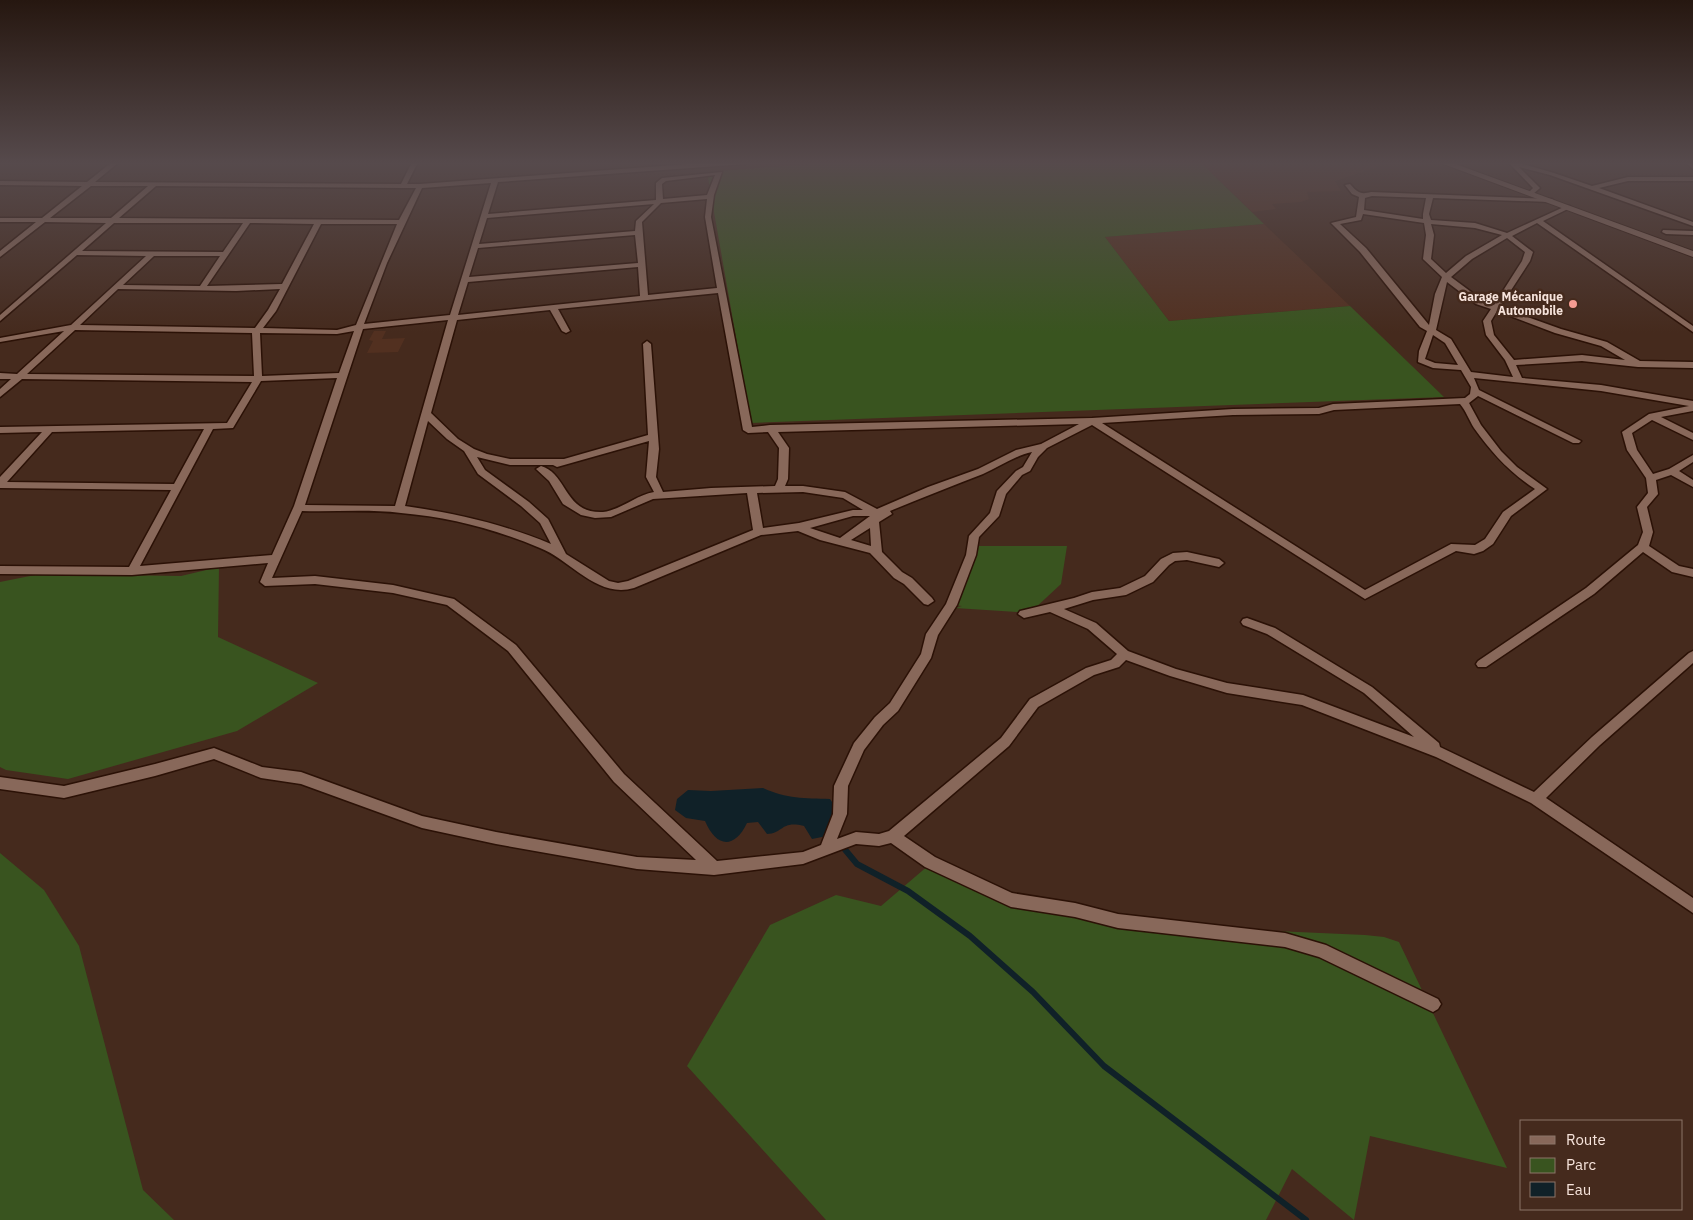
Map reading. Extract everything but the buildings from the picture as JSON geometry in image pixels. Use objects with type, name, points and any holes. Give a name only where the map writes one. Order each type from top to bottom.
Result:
[{"type":"street","points":[[403,219],[360,327],[298,508],[265,582],[315,580],[393,589],[450,602],[512,648],[619,778],[714,868]]},
{"type":"street","points":[[400,509],[453,318],[483,219]]},
{"type":"street","points":[[640,219],[638,222],[638,234],[644,298]]},
{"type":"street","points":[[708,219],[748,430],[1092,421],[1233,412],[1318,411],[1333,407],[1463,402],[1472,398],[1475,391]]},
{"type":"street","points":[[1359,219],[1335,223],[1363,250],[1410,311],[1431,331],[1448,341],[1467,372],[1475,391],[1576,441]]},
{"type":"street","points":[[1412,219],[1484,226],[1509,236],[1529,252],[1526,261],[1488,322],[1489,332],[1510,363],[1518,379]]},
{"type":"street","points":[[1602,219],[1693,254]]},
{"type":"street","points":[[1678,219],[1693,224]]},
{"type":"street","points":[[0,220],[401,222]]},
{"type":"street","points":[[1,252],[44,220]]},
{"type":"street","points":[[0,319],[112,220]]},
{"type":"street","points":[[1693,330],[1537,220],[1473,256],[1446,277],[1421,360],[1433,365],[1467,372],[1623,391],[1693,406]]},
{"type":"street","points":[[1426,221],[1430,235],[1427,259],[1469,296],[1496,310],[1604,344],[1638,364]]},
{"type":"street","points":[[203,287],[247,222]]},
{"type":"street","points":[[0,430],[230,426],[258,380],[256,332],[272,311],[318,223]]},
{"type":"street","points":[[1666,232],[1693,233]]},
{"type":"street","points":[[476,246],[638,234]]},
{"type":"street","points":[[74,253],[225,254]]},
{"type":"street","points":[[0,394],[152,254]]},
{"type":"street","points":[[466,280],[640,265]]},
{"type":"street","points":[[116,287],[236,289],[284,286]]},
{"type":"street","points":[[0,340],[70,328],[337,332],[360,327],[721,290]]},
{"type":"street","points":[[553,308],[566,331]]},
{"type":"street","points":[[647,344],[654,450],[650,477],[660,495]]},
{"type":"street","points":[[1510,363],[1582,358],[1638,364],[1693,365]]},
{"type":"street","points":[[0,376],[258,380],[343,375]]},
{"type":"street","points":[[1092,421],[1365,595],[1455,547],[1474,550],[1479,548],[1489,541],[1507,514],[1542,490],[1521,477],[1506,464],[1476,424],[1463,402]]},
{"type":"street","points":[[1482,664],[1590,591],[1643,548],[1648,532],[1642,507],[1653,494],[1651,478],[1632,450],[1627,432],[1652,416],[1693,406]]},
{"type":"street","points":[[427,416],[457,444],[496,460],[523,463],[565,462]]},
{"type":"street","points":[[1652,416],[1693,436]]},
{"type":"street","points":[[298,508],[400,509],[445,515],[490,526],[546,546],[606,584],[618,588],[630,585],[759,532],[800,527],[853,513],[875,516],[886,515],[894,507],[932,489],[981,470],[1014,454],[1044,446],[1092,421]]},
{"type":"street","points":[[132,570],[210,427]]},
{"type":"street","points":[[770,428],[784,448],[783,478],[779,489]]},
{"type":"street","points":[[0,484],[50,429]]},
{"type":"street","points":[[652,437],[541,469],[552,479],[567,502],[585,513],[607,515],[651,496],[660,495],[712,491],[752,492],[803,489],[845,495],[875,516]]},
{"type":"street","points":[[827,848],[840,814],[841,786],[859,747],[879,721],[894,707],[920,669],[927,655],[932,634],[951,605],[958,588],[971,555],[974,536],[995,514],[1001,493],[1019,473],[1027,469],[1034,455],[1044,446]]},
{"type":"street","points":[[468,450],[481,472],[525,504],[544,521],[562,556]]},
{"type":"street","points":[[1651,478],[1672,471],[1693,458]]},
{"type":"street","points":[[1672,471],[1693,484]]},
{"type":"street","points":[[0,484],[176,487]]},
{"type":"street","points":[[752,492],[759,532]]},
{"type":"street","points":[[843,542],[875,516]]},
{"type":"street","points":[[875,516],[876,552]]},
{"type":"street","points":[[800,527],[843,542],[869,548],[876,552],[898,575],[908,581],[928,601]]},
{"type":"street","points":[[1643,548],[1676,569],[1693,573]]},
{"type":"street","points":[[1024,614],[1092,596],[1122,592],[1149,579],[1165,562],[1173,557],[1186,556],[1219,564]]},
{"type":"street","points":[[0,570],[132,570],[275,559]]},
{"type":"street","points":[[1052,608],[1092,626],[1124,654],[1174,673],[1227,688],[1303,700],[1441,753],[1536,800],[1693,906]]},
{"type":"street","points":[[1247,622],[1271,631],[1368,690],[1441,753]]},
{"type":"street","points":[[0,783],[64,792],[155,770],[214,752],[261,772],[301,778],[422,822],[637,863],[714,868],[803,858],[856,838],[879,840],[893,836],[1005,742],[1034,703],[1090,672],[1115,664],[1124,654]]},
{"type":"street","points":[[1536,800],[1596,741],[1693,656]]},
{"type":"street","points":[[893,836],[930,862],[1010,900],[1075,910],[1118,921],[1286,940],[1321,950],[1433,1004]]},
{"type":"shaded area","points":[[1264,224],[1350,306],[1169,321],[1105,237]]},
{"type":"shaded area","points":[[374,331],[386,331],[382,339],[405,338],[398,352],[367,353],[373,341],[369,340]]},
{"type":"green space","points":[[715,219],[1259,219],[1264,224],[1105,237],[1169,321],[1350,306],[1444,397],[751,423]]},
{"type":"green space","points":[[974,546],[1067,546],[1061,584],[1033,610],[1017,612],[955,608],[962,606],[951,605]]},
{"type":"green space","points":[[219,567],[218,637],[318,683],[237,731],[68,779],[6,770],[0,767],[0,582],[40,574],[181,576]]},
{"type":"green space","points":[[0,853],[44,890],[79,946],[143,1190],[174,1220],[0,1220]]},
{"type":"green space","points":[[929,865],[971,889],[1013,903],[1120,924],[1365,935],[1384,937],[1399,942],[1507,1168],[1370,1136],[1354,1220],[1292,1169],[1266,1220],[826,1220],[687,1066],[770,925],[836,895],[881,906]]},
{"type":"water","points":[[763,788],[788,796],[830,799],[836,808],[827,836],[812,839],[804,826],[797,825],[787,826],[767,834],[758,822],[747,823],[736,838],[725,842],[714,836],[705,821],[686,818],[675,810],[677,799],[688,790],[711,791]]},
{"type":"waterway","points":[[842,846],[857,864],[908,891],[970,936],[1033,992],[1104,1066],[1306,1220]]},
{"type":"place","name":"Garage Mécanique Automobile","points":[[1573,304]]}]
